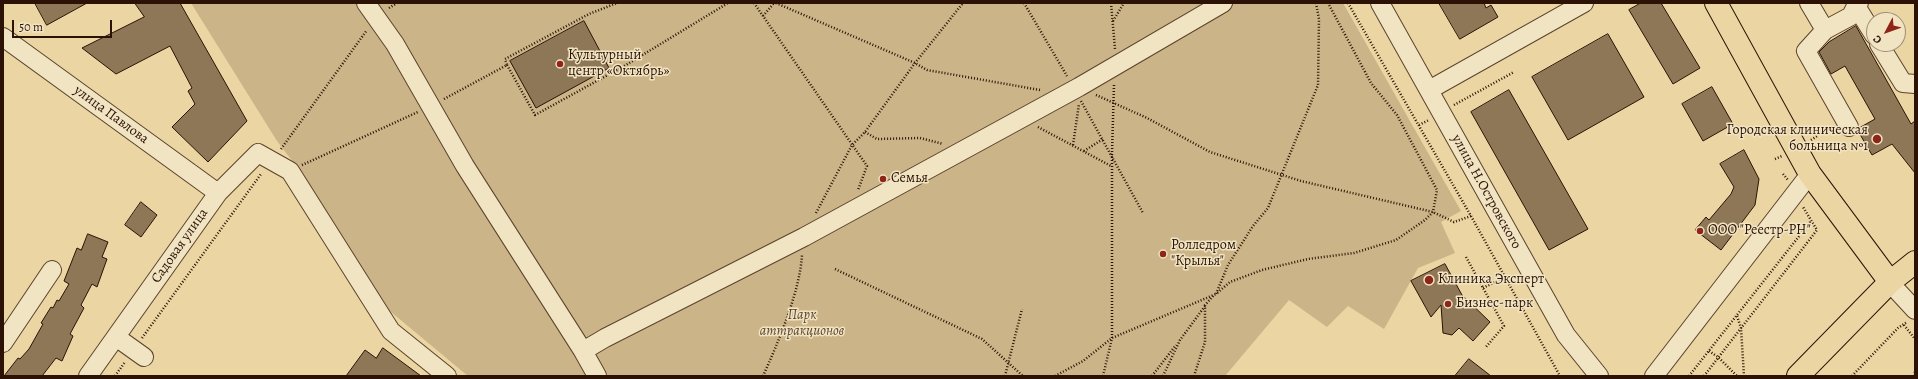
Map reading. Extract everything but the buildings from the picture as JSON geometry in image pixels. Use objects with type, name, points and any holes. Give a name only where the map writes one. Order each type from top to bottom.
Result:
[{"type":"main road","points":[[1716,3],[1810,174],[1886,286]]},
{"type":"main road","points":[[1798,376],[1886,286],[1915,262]]},
{"type":"street","points":[[584,351],[605,338],[804,237],[1072,90],[1224,3]]},
{"type":"street","name":"улица Н.Островского","points":[[1380,3],[1566,335],[1599,376]]},
{"type":"street","points":[[1429,90],[1584,3]]},
{"type":"street","points":[[1809,3],[1825,30]]},
{"type":"street","points":[[1849,127],[1806,51],[1825,30],[1851,16],[1857,5]]},
{"type":"street","points":[[1857,5],[1866,21]]},
{"type":"street","points":[[371,10],[395,44],[432,106],[465,166],[584,351],[597,376]]},
{"type":"street","name":"улица Павлова","points":[[3,37],[218,193]]},
{"type":"street","points":[[1884,52],[1903,83],[1915,84]]},
{"type":"street","name":"Садовая улица","points":[[88,376],[218,193],[258,152],[267,166],[290,171]]},
{"type":"street","points":[[290,171],[391,331],[447,376]]},
{"type":"street","points":[[1654,376],[1810,174]]},
{"type":"street","points":[[3,343],[52,270]]},
{"type":"street","points":[[1886,286],[1912,315]]},
{"type":"street","points":[[116,337],[139,353]]},
{"type":"path","points":[[617,3],[589,14],[505,59],[535,115],[626,65],[728,3]]},
{"type":"path","points":[[754,3],[867,166],[857,189],[863,204]]},
{"type":"path","points":[[763,16],[775,3],[915,63],[927,70],[975,80],[1072,90],[1113,102],[1147,118],[1210,152],[1282,175],[1301,181],[1433,212],[1454,222],[1471,216]]},
{"type":"path","points":[[763,376],[776,346],[801,270],[804,237],[852,145],[865,132],[915,63],[963,3]]},
{"type":"path","points":[[1024,3],[1072,90]]},
{"type":"path","points":[[1103,376],[1112,338],[1112,153],[1113,102],[1116,64],[1111,3]]},
{"type":"path","points":[[1112,21],[1124,3]]},
{"type":"path","points":[[1055,376],[1083,360],[1112,338],[1216,294],[1228,265],[1253,226],[1268,208],[1318,85],[1319,19],[1316,3]]},
{"type":"path","points":[[1152,376],[1205,305],[1230,282],[1262,270],[1308,259],[1354,253],[1396,240],[1425,220],[1433,212],[1437,190],[1397,115],[1371,83],[1328,3]]},
{"type":"path","points":[[1348,3],[1471,216],[1560,376]]},
{"type":"path","points":[[115,376],[139,353],[267,166],[371,10]]},
{"type":"path","points":[[290,171],[432,106],[507,65]]},
{"type":"path","points":[[1456,104],[1514,72]]},
{"type":"path","points":[[1072,145],[1080,98],[1112,153],[1144,213]]},
{"type":"path","points":[[1021,117],[1112,166]]},
{"type":"path","points":[[865,132],[877,139],[920,138],[963,150]]},
{"type":"path","points":[[1084,151],[1103,139]]},
{"type":"path","points":[[1689,376],[1811,221],[1817,230],[1704,376]]},
{"type":"path","points":[[1466,257],[1504,326],[1485,348]]},
{"type":"path","points":[[835,269],[982,339],[1023,376]]},
{"type":"path","points":[[1482,288],[1505,277]]},
{"type":"path","points":[[1194,376],[1205,342],[1205,305]]},
{"type":"path","points":[[1004,376],[1022,308]]},
{"type":"path","points":[[1737,315],[1741,328],[1744,376]]},
{"type":"path","points":[[1852,376],[1904,325],[1912,315]]},
{"type":"path","points":[[1904,325],[1915,339]]},
{"type":"path","points":[[1163,376],[1180,340]]},
{"type":"path","points":[[1709,351],[1737,376]]},
{"type":"path","points":[[1914,376],[1915,372]]},
{"type":"green space","name":"Парк аттракционов","points":[[191,3],[1343,3],[1461,211],[1441,222],[1455,253],[1418,268],[1384,329],[1348,306],[1327,327],[1289,300],[1225,376],[468,376],[385,307],[293,162],[277,141]]},
{"type":"place","name":"Культурный центр «Октябрь»","points":[[560,64]]},
{"type":"place","name":"Городская клиническая больница №1","points":[[1877,139]]},
{"type":"place","name":"Семья","points":[[883,179]]},
{"type":"place","name":"ООО \"Реестр-РН\"","points":[[1700,231]]},
{"type":"place","name":"Ролледром \"Крылья\"","points":[[1163,254]]},
{"type":"place","name":"Клиника Эксперт","points":[[1429,280]]},
{"type":"place","name":"Бизнес-парк","points":[[1448,304]]}]
